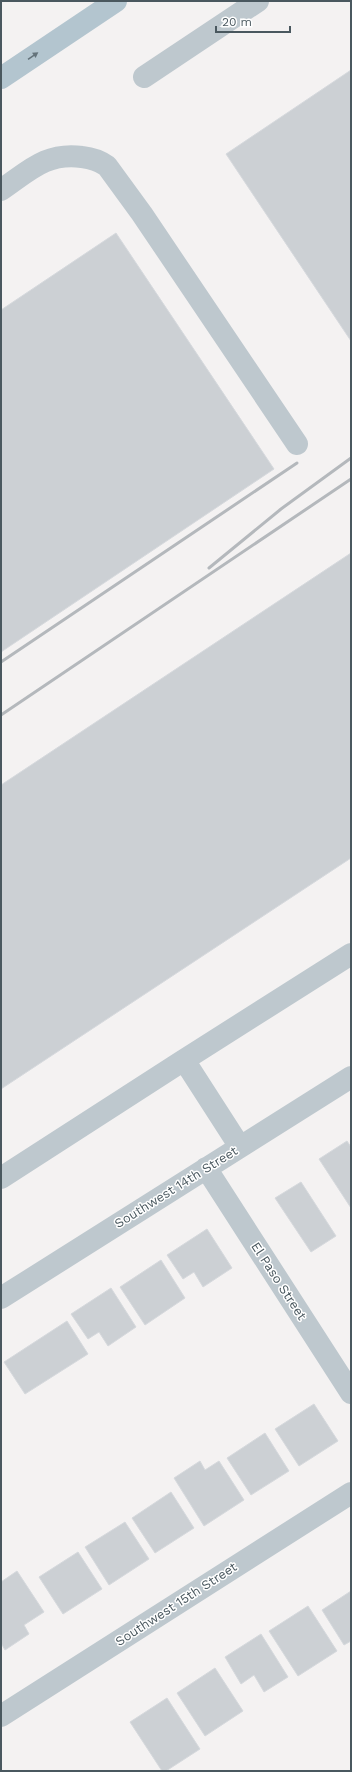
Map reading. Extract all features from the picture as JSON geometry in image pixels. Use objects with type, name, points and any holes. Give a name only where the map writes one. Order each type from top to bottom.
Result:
[{"type":"main road","points":[[1,78],[116,1]]},
{"type":"street","points":[[144,77],[258,1]]},
{"type":"street","points":[[1,190],[40,164],[58,156],[86,157],[101,161],[108,166],[297,444]]},
{"type":"street","points":[[1,1178],[351,954]]},
{"type":"street","points":[[184,1060],[240,1147]]},
{"type":"street","name":"Southwest 14th Street","points":[[1,1298],[351,1077]]},
{"type":"street","name":"El Paso Street","points":[[206,1168],[351,1393]]},
{"type":"street","name":"Southwest 15th Street","points":[[1,1716],[351,1493]]},
{"type":"building","points":[[351,70],[351,341],[226,154]]},
{"type":"building","points":[[116,233],[274,469],[1,652],[1,310]]},
{"type":"building","points":[[351,553],[351,858],[1,1089],[1,785]]},
{"type":"building","points":[[347,1141],[351,1147],[351,1208],[319,1159]]},
{"type":"building","points":[[301,1182],[336,1236],[311,1252],[275,1198]]},
{"type":"building","points":[[207,1229],[232,1268],[203,1287],[194,1272],[183,1279],[167,1255]]},
{"type":"building","points":[[161,1260],[185,1298],[145,1325],[120,1287]]},
{"type":"building","points":[[111,1288],[136,1327],[108,1346],[99,1332],[88,1339],[71,1314]]},
{"type":"building","points":[[67,1321],[88,1354],[25,1394],[4,1362]]},
{"type":"building","points":[[314,1404],[338,1441],[299,1466],[275,1429]]},
{"type":"building","points":[[265,1433],[289,1471],[251,1495],[227,1458]]},
{"type":"building","points":[[200,1461],[205,1470],[219,1461],[244,1500],[204,1526],[174,1478]]},
{"type":"building","points":[[171,1492],[194,1528],[155,1553],[132,1518]]},
{"type":"building","points":[[125,1522],[149,1559],[109,1585],[85,1547]]},
{"type":"building","points":[[78,1552],[102,1589],[63,1614],[39,1577]]},
{"type":"building","points":[[17,1571],[44,1612],[24,1625],[29,1634],[5,1650],[1,1643],[1,1582]]},
{"type":"building","points":[[351,1591],[351,1641],[344,1645],[322,1610]]},
{"type":"building","points":[[308,1606],[337,1651],[298,1676],[269,1631]]},
{"type":"building","points":[[261,1634],[288,1677],[264,1692],[254,1675],[241,1684],[225,1657]]},
{"type":"building","points":[[215,1668],[243,1711],[205,1736],[177,1693]]},
{"type":"building","points":[[167,1698],[200,1749],[166,1771],[162,1771],[130,1722]]},
{"type":"railway","points":[[209,568],[281,509],[351,458]]},
{"type":"railway","points":[[1,662],[297,463]]},
{"type":"railway","points":[[1,715],[351,479]]}]
